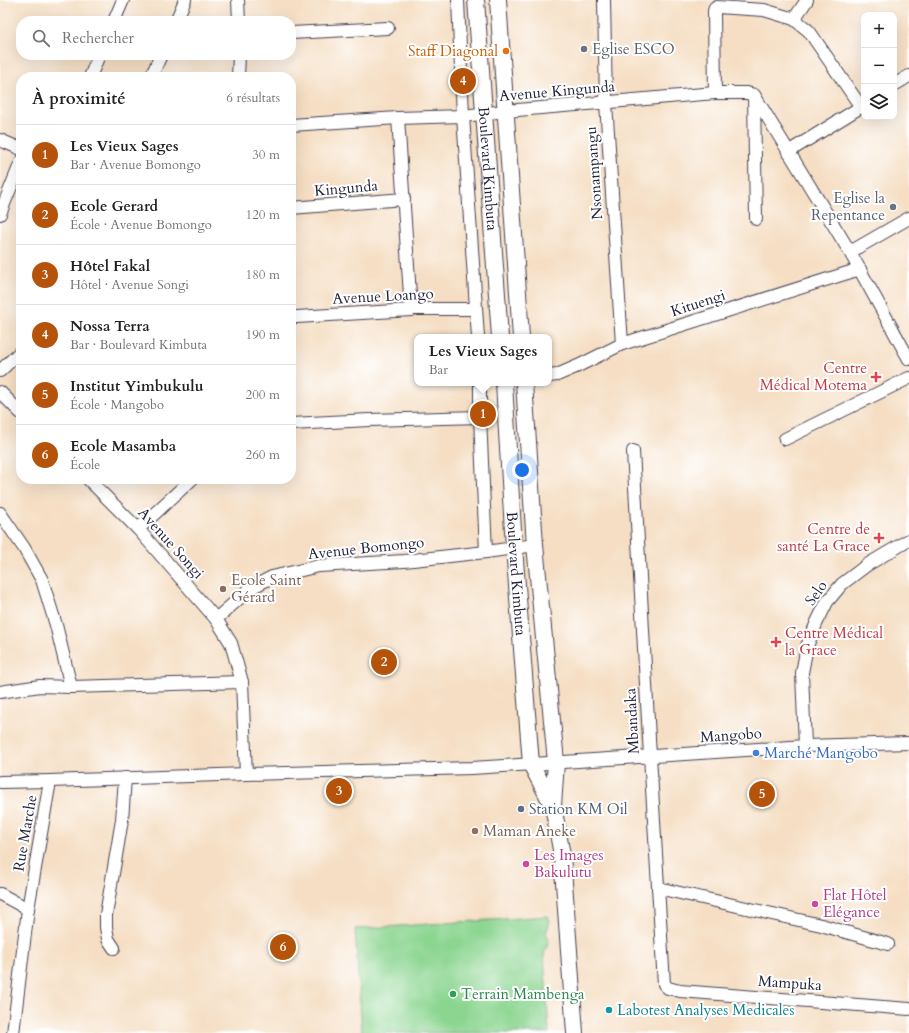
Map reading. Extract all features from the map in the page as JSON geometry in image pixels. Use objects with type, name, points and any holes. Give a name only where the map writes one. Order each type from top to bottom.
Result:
[{"type":"street","points":[[116,16],[123,0]]},
{"type":"street","points":[[178,16],[185,0]]},
{"type":"street","points":[[238,0],[239,16]]},
{"type":"street","points":[[458,0],[463,116],[478,334]]},
{"type":"street","name":"Boulevard Kimbuta","points":[[476,0],[500,334]]},
{"type":"street","name":"Boulevard Kimbuta","points":[[498,0],[521,334]]},
{"type":"street","name":"Nsonampangu","points":[[604,0],[606,103],[622,344]]},
{"type":"street","points":[[794,19],[807,0]]},
{"type":"street","points":[[715,93],[715,8],[765,5],[794,19],[810,31],[861,105]]},
{"type":"street","points":[[296,33],[388,28]]},
{"type":"street","points":[[92,72],[97,60]]},
{"type":"street","points":[[153,72],[159,60]]},
{"type":"street","points":[[238,72],[239,60]]},
{"type":"street","points":[[896,84],[909,76]]},
{"type":"street","name":"Avenue Kingunda","points":[[296,125],[398,118],[463,116],[715,93],[747,92],[754,95]]},
{"type":"street","points":[[754,95],[850,252],[908,353]]},
{"type":"street","points":[[754,95],[756,219]]},
{"type":"street","points":[[788,152],[861,107]]},
{"type":"street","points":[[398,118],[411,310]]},
{"type":"street","points":[[0,140],[16,147]]},
{"type":"street","points":[[0,214],[16,174]]},
{"type":"street","name":"Kingunda","points":[[296,208],[404,199]]},
{"type":"street","points":[[850,252],[909,218]]},
{"type":"street","name":"Kituengi","points":[[552,376],[571,369],[622,344],[860,269]]},
{"type":"street","name":"Avenue Loango","points":[[296,317],[412,309],[476,309]]},
{"type":"street","points":[[0,371],[16,356]]},
{"type":"street","points":[[785,439],[909,378]]},
{"type":"street","points":[[480,386],[486,552]]},
{"type":"street","name":"Boulevard Kimbuta","points":[[504,386],[514,547],[531,764]]},
{"type":"street","name":"Boulevard Kimbuta","points":[[524,386],[535,545],[556,762],[553,806]]},
{"type":"street","points":[[0,392],[16,408]]},
{"type":"street","points":[[296,424],[480,417]]},
{"type":"street","name":"Mbandaka","points":[[633,451],[664,984],[668,988]]},
{"type":"street","name":"Avenue Songi","points":[[93,484],[138,529],[216,619],[231,643],[242,682],[246,774]]},
{"type":"street","points":[[138,529],[187,484]]},
{"type":"street","points":[[0,513],[24,548],[42,580],[56,625],[71,687]]},
{"type":"street","name":"Selo","points":[[805,746],[802,673],[807,646],[816,622],[827,602],[842,584],[867,565],[909,540]]},
{"type":"street","name":"Avenue Bomongo","points":[[216,619],[250,588],[272,577],[319,566],[404,561],[535,545]]},
{"type":"street","points":[[0,692],[40,686],[71,687],[242,682]]},
{"type":"street","name":"Mangobo","points":[[0,782],[472,768],[805,746],[909,743]]},
{"type":"street","points":[[531,764],[553,806],[562,855],[575,1033]]},
{"type":"street","points":[[114,948],[108,939],[106,915],[122,820],[125,778]]},
{"type":"street","name":"Rue Marche","points":[[13,1033],[28,910],[50,781]]},
{"type":"street","points":[[658,888],[821,925],[888,944]]},
{"type":"street","points":[[0,894],[28,910]]},
{"type":"street","name":"Mampuka","points":[[668,988],[909,1008]]},
{"type":"green space","name":"Terrain Mambenga","points":[[548,916],[550,921],[546,933],[549,940],[544,954],[549,1033],[362,1033],[355,929]]},
{"type":"place","name":"Eglise ESCO","points":[[584,49]]},
{"type":"place","name":"Staff Diagonal","points":[[506,51]]},
{"type":"place","name":"Nossa Terra","points":[[463,81]]},
{"type":"place","name":"Eglise la Repentance","points":[[893,207]]},
{"type":"place","name":"Centre Médical Motema","points":[[876,377]]},
{"type":"place","name":"Les Vieux Sages","points":[[483,414]]},
{"type":"place","name":"Centre de santé La Grace","points":[[879,538]]},
{"type":"place","name":"Ecole Saint Gérard","points":[[223,589]]},
{"type":"place","name":"Centre Médical la Grace","points":[[776,642]]},
{"type":"place","name":"Ecole Gerard","points":[[384,662]]},
{"type":"place","name":"Marché Mangobo","points":[[756,753]]},
{"type":"place","name":"Hôtel Fakal","points":[[339,791]]},
{"type":"place","name":"Institut Yimbukulu","points":[[762,794]]},
{"type":"place","name":"Station KM Oil","points":[[521,809]]},
{"type":"place","name":"Maman Aneke","points":[[475,831]]},
{"type":"place","name":"Les Images Bakulutu","points":[[526,864]]},
{"type":"place","name":"Flat Hôtel Elégance","points":[[815,904]]},
{"type":"place","name":"Ecole Masamba","points":[[283,947]]},
{"type":"place","name":"Terrain Mambenga","points":[[453,994]]},
{"type":"place","name":"Labotest Analyses Medicales","points":[[609,1010]]}]
